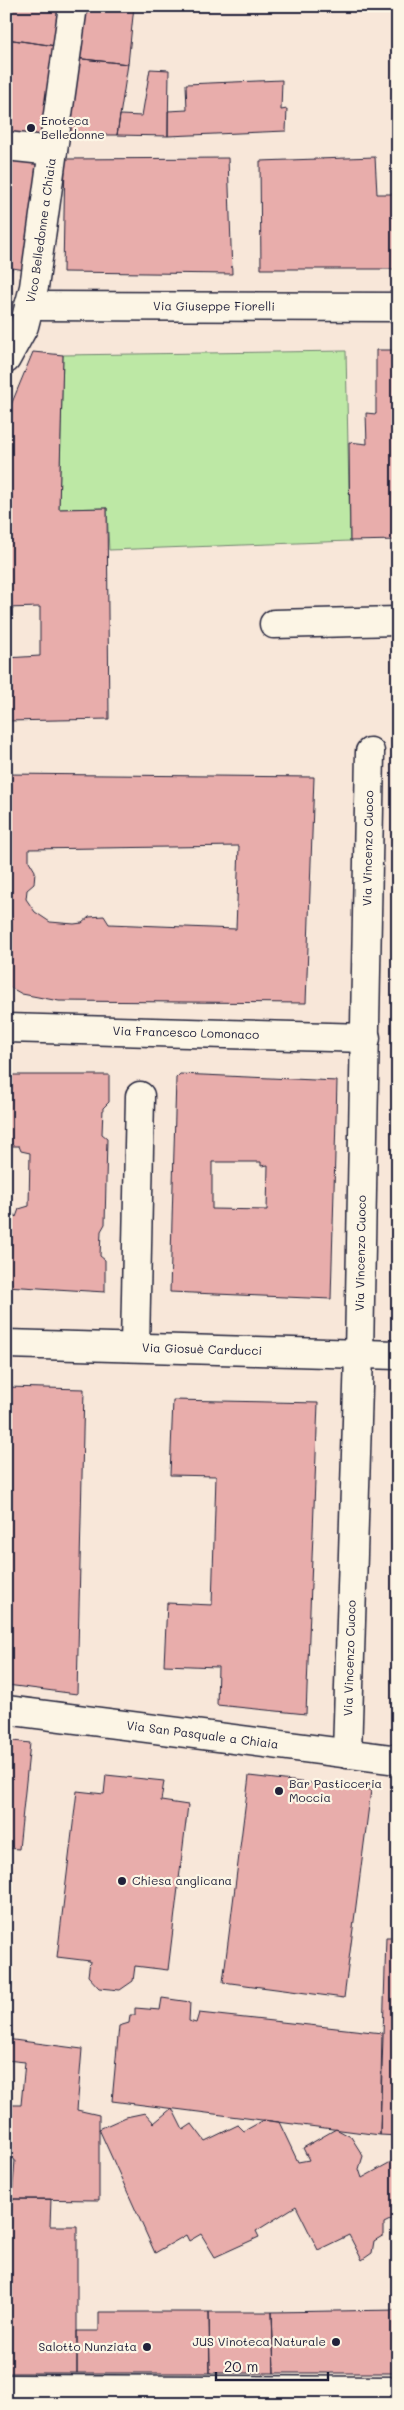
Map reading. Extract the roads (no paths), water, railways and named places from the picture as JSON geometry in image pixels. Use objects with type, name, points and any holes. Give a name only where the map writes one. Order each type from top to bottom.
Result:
[{"type":"street","name":"Vico Belledonne a Chiaia","points":[[6,359],[24,326],[34,287],[74,6]]},
{"type":"street","points":[[6,146],[53,151]]},
{"type":"street","name":"Via Giuseppe Fiorelli","points":[[29,306],[398,307]]},
{"type":"street","points":[[274,624],[398,621]]},
{"type":"street","name":"Via Vincenzo Cuoco","points":[[348,1754],[366,1038],[370,752]]},
{"type":"street","name":"Via Francesco Lomonaco","points":[[6,1028],[366,1038]]},
{"type":"street","points":[[136,1347],[140,1096]]},
{"type":"street","name":"Via Giosuè Carducci","points":[[6,1344],[398,1355]]},
{"type":"street","name":"Via San Pasquale a Chiaia","points":[[6,1710],[398,1760]]},
{"type":"street","points":[[6,2389],[398,2391]]},
{"type":"place","name":"Enoteca Belledonne","points":[[31,128]]},
{"type":"place","name":"Bar Pasticceria Moccia","points":[[279,1791]]},
{"type":"place","name":"Chiesa anglicana","points":[[122,1881]]},
{"type":"place","name":"JUS Vinoteca Naturale","points":[[336,2342]]},
{"type":"place","name":"Salotto Nunziata","points":[[147,2347]]}]
